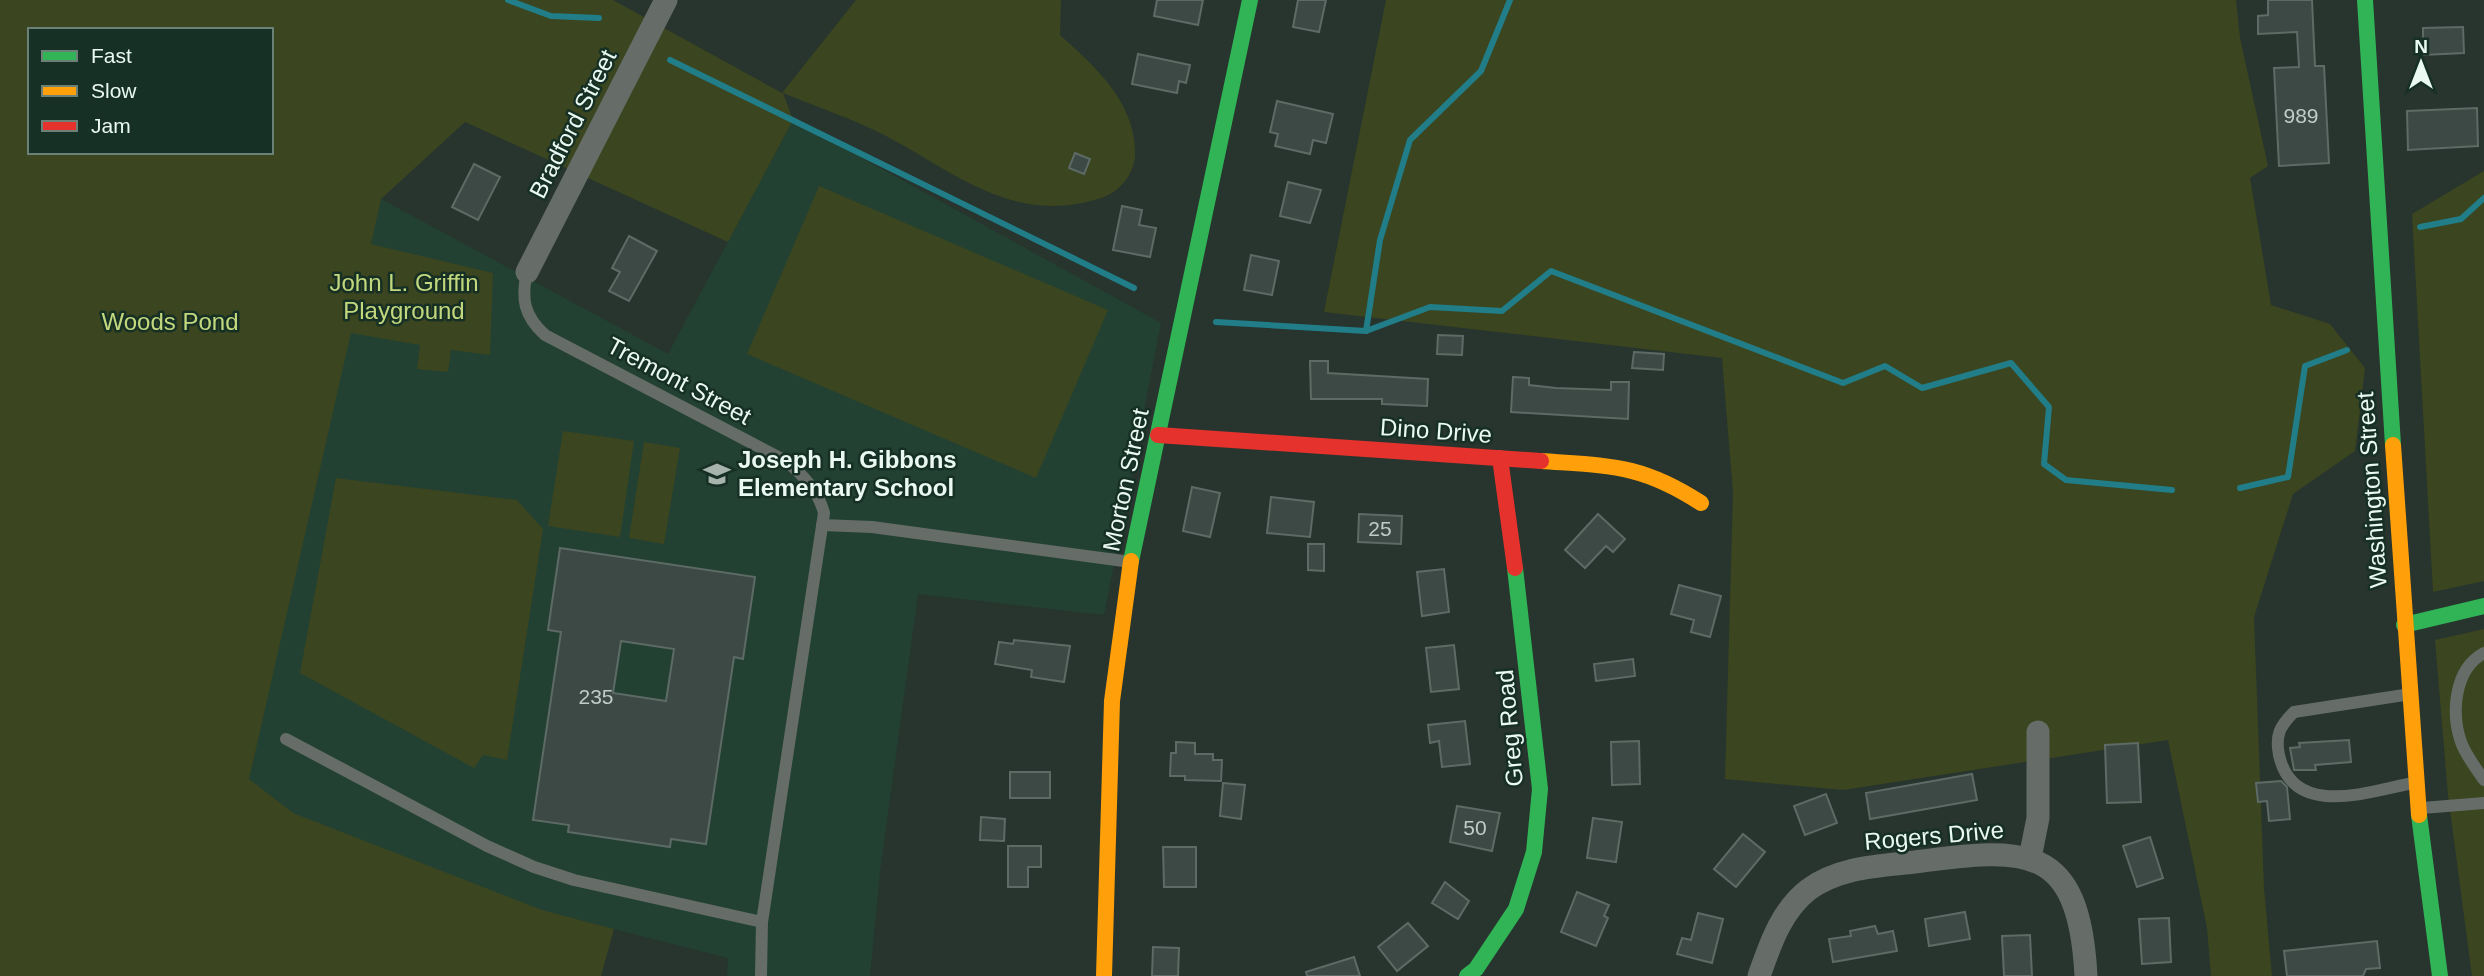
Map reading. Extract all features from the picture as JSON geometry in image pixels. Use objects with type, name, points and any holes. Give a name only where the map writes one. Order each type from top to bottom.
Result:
[{"type":"street","name":"Bradford Street","points":[[527,272],[666,0]]},
{"type":"street","name":"Morton Street","points":[[1104,976],[1112,701],[1131,562],[1195,276],[1250,0]]},
{"type":"street","name":"Washington Street","points":[[2365,0],[2408,695],[2418,809],[2440,976]]},
{"type":"street","name":"Dino Drive","points":[[1158,435],[1625,467],[1667,481],[1701,503]]},
{"type":"street","name":"Greg Road","points":[[1467,976],[1476,969],[1516,909],[1534,852],[1539,789],[1521,608],[1500,458]]},
{"type":"street","points":[[2404,625],[2484,606]]},
{"type":"street","points":[[2030,858],[2038,818],[2038,732]]},
{"type":"street","name":"Rogers Drive","points":[[1759,976],[1780,923],[1793,904],[1809,889],[1829,878],[1854,870],[1980,853],[2014,853],[2030,858],[2055,876],[2071,899],[2082,925],[2086,976]]},
{"type":"lane","name":"Tremont Street","points":[[527,272],[524,306],[528,317],[545,335],[784,460],[816,492],[824,513],[762,922],[761,976]]},
{"type":"lane","points":[[822,525],[872,527],[1131,562]]},
{"type":"lane","points":[[2484,653],[2464,674],[2457,700],[2461,742],[2484,780]]},
{"type":"lane","points":[[2408,695],[2294,712],[2282,724],[2276,742],[2281,765],[2292,782],[2304,792],[2322,798],[2416,782]]},
{"type":"lane","points":[[286,739],[487,846],[534,867],[574,880],[762,922]]},
{"type":"lane","points":[[2418,809],[2484,803]]},
{"type":"shaded area","name":"Joseph H. Gibbons Elementary School","points":[[793,120],[1161,323],[1104,615],[918,594],[880,871],[870,976],[727,976],[728,958],[418,879],[143,976],[381,199],[668,354]]},
{"type":"green space","points":[[0,0],[613,0],[782,93],[856,0],[1061,0],[1060,35],[1112,88],[1122,103],[1134,137],[1135,156],[1129,176],[1114,192],[1101,198],[1070,205],[1014,201],[963,180],[886,136],[783,93],[793,120],[728,242],[465,122],[381,199],[371,244],[493,273],[490,355],[451,350],[448,372],[417,369],[420,345],[351,333],[249,779],[293,813],[542,910],[614,929],[601,976],[0,976]]},
{"type":"green space","points":[[1386,0],[2236,0],[2240,38],[2268,166],[2250,178],[2271,305],[2330,324],[2365,368],[2355,451],[2293,494],[2254,617],[2264,888],[2272,976],[2211,976],[2207,928],[2168,740],[1843,790],[1725,779],[1733,493],[1722,358],[1324,312]]},
{"type":"green space","points":[[2484,171],[2484,581],[2433,592],[2412,214]]},
{"type":"green space","points":[[819,186],[1108,310],[1036,478],[747,354]]},
{"type":"green space","points":[[563,431],[634,441],[620,537],[548,526]]},
{"type":"green space","points":[[644,442],[680,448],[664,544],[629,538]]},
{"type":"green space","points":[[336,478],[517,500],[543,529],[507,760],[483,755],[474,768],[300,673]]},
{"type":"green space","points":[[2484,629],[2484,976],[2472,976],[2448,795],[2435,640]]},
{"type":"building","points":[[1157,0],[1203,0],[1198,25],[1154,16]]},
{"type":"building","points":[[1298,0],[1326,0],[1319,32],[1293,27]]},
{"type":"building","points":[[2268,0],[2312,0],[2315,66],[2324,66],[2329,163],[2279,166],[2274,68],[2299,67],[2297,32],[2258,34],[2258,16],[2268,15]]},
{"type":"building","points":[[2463,27],[2464,53],[2423,55],[2423,28]]},
{"type":"building","points":[[1138,54],[1190,65],[1186,83],[1179,81],[1177,93],[1132,84]]},
{"type":"building","points":[[1277,101],[1333,114],[1326,143],[1313,140],[1310,154],[1275,146],[1278,134],[1270,132]]},
{"type":"building","points":[[2477,108],[2478,146],[2408,150],[2407,111]]},
{"type":"building","points":[[1075,153],[1090,159],[1084,174],[1069,168]]},
{"type":"building","points":[[474,164],[500,177],[478,220],[452,207]]},
{"type":"building","points":[[1288,182],[1321,190],[1310,223],[1280,216]]},
{"type":"building","points":[[1122,206],[1142,210],[1139,225],[1156,228],[1150,257],[1113,250]]},
{"type":"building","points":[[629,236],[657,251],[629,301],[609,291],[620,272],[612,268]]},
{"type":"building","points":[[1251,255],[1279,261],[1272,295],[1244,290]]},
{"type":"building","points":[[1438,335],[1463,336],[1462,355],[1437,354]]},
{"type":"building","points":[[1634,352],[1664,354],[1663,370],[1632,368]]},
{"type":"building","points":[[1310,361],[1328,361],[1328,373],[1428,379],[1427,406],[1382,404],[1382,399],[1311,399]]},
{"type":"building","points":[[1513,377],[1529,378],[1529,385],[1556,388],[1611,390],[1611,382],[1629,382],[1628,419],[1511,412]]},
{"type":"building","points":[[1192,487],[1220,493],[1210,537],[1183,531]]},
{"type":"building","points":[[1271,497],[1314,502],[1310,537],[1267,533]]},
{"type":"building","points":[[1359,514],[1402,516],[1401,544],[1358,542]]},
{"type":"building","points":[[1598,514],[1625,539],[1613,552],[1606,546],[1585,568],[1565,550]]},
{"type":"building","points":[[1308,544],[1324,544],[1324,571],[1308,570]]},
{"type":"building","name":"Joseph H. Gibbons Elementary School","points":[[560,548],[755,577],[743,659],[734,657],[706,844],[671,839],[670,847],[568,832],[569,825],[533,820],[561,632],[548,630]],"holes":[[[621,641],[674,649],[666,701],[613,693]]]},
{"type":"building","points":[[1444,569],[1449,612],[1422,616],[1417,572]]},
{"type":"building","points":[[1679,585],[1721,596],[1710,637],[1691,632],[1694,620],[1671,614]]},
{"type":"building","points":[[1014,640],[1070,646],[1064,682],[1031,677],[1032,670],[995,664],[999,642],[1013,644]]},
{"type":"building","points":[[1454,645],[1459,689],[1431,692],[1426,648]]},
{"type":"building","points":[[1633,659],[1635,676],[1596,681],[1594,664]]},
{"type":"building","points":[[1465,721],[1470,764],[1442,767],[1439,741],[1430,743],[1428,725]]},
{"type":"building","points":[[2349,740],[2351,762],[2315,765],[2316,770],[2294,770],[2290,748],[2300,747],[2299,743]]},
{"type":"building","points":[[1639,741],[1640,784],[1612,785],[1611,742]]},
{"type":"building","points":[[1176,742],[1195,743],[1195,754],[1213,754],[1213,760],[1222,760],[1221,781],[1185,780],[1185,776],[1170,776],[1171,753],[1176,753]]},
{"type":"building","points":[[2138,743],[2141,802],[2107,803],[2105,745]]},
{"type":"building","points":[[1010,772],[1050,772],[1050,798],[1010,798]]},
{"type":"building","points":[[1972,774],[1977,800],[1870,819],[1866,793]]},
{"type":"building","points":[[2281,781],[2287,787],[2290,819],[2269,821],[2267,801],[2258,802],[2256,783]]},
{"type":"building","points":[[1223,783],[1245,785],[1241,819],[1220,816]]},
{"type":"building","points":[[1826,794],[1837,823],[1805,835],[1794,806]]},
{"type":"building","points":[[1457,806],[1500,813],[1492,851],[1450,842]]},
{"type":"building","points":[[981,817],[1005,819],[1004,841],[980,840]]},
{"type":"building","points":[[1593,818],[1622,822],[1616,862],[1587,858]]},
{"type":"building","points":[[1743,834],[1765,852],[1736,887],[1714,869]]},
{"type":"building","points":[[2150,837],[2163,878],[2137,887],[2123,846]]},
{"type":"building","points":[[1008,846],[1041,846],[1041,867],[1028,867],[1028,887],[1008,887]]},
{"type":"building","points":[[1163,847],[1196,847],[1196,887],[1164,887]]},
{"type":"building","points":[[1445,882],[1469,901],[1458,919],[1432,903]]},
{"type":"building","points":[[1577,892],[1609,905],[1604,916],[1608,918],[1596,946],[1561,932]]},
{"type":"building","points":[[1965,912],[1970,939],[1929,946],[1925,919]]},
{"type":"building","points":[[1698,913],[1723,919],[1712,963],[1677,954],[1682,938],[1691,940]]},
{"type":"building","points":[[2169,918],[2171,962],[2142,964],[2139,919]]},
{"type":"building","points":[[1408,923],[1428,946],[1397,971],[1378,947]]},
{"type":"building","points":[[1875,926],[1878,934],[1893,931],[1897,951],[1833,962],[1829,939],[1851,936],[1850,931]]},
{"type":"building","points":[[2030,935],[2032,976],[2004,976],[2002,936]]},
{"type":"building","points":[[2377,941],[2380,968],[2366,969],[2363,976],[2287,976],[2284,951]]},
{"type":"building","points":[[1153,947],[1179,948],[1178,976],[1152,976]]},
{"type":"building","points":[[1354,957],[1360,976],[1307,976],[1306,972]]},
{"type":"waterway","points":[[508,0],[551,16],[599,18]]},
{"type":"waterway","points":[[1366,331],[1380,240],[1410,140],[1481,71],[1510,0]]},
{"type":"waterway","points":[[670,60],[1134,288]]},
{"type":"waterway","points":[[2420,227],[2461,219],[2484,198]]},
{"type":"waterway","points":[[1216,322],[1366,331],[1430,307],[1502,311],[1551,271],[1843,383],[1885,366],[1922,388],[2011,363],[2049,407],[2044,464],[2066,480],[2172,490]]},
{"type":"waterway","points":[[2240,488],[2288,477],[2305,366],[2347,350]]},
{"type":"traffic: fast","points":[[1131,561],[1250,0]]},
{"type":"traffic: fast","points":[[2365,0],[2393,445]]},
{"type":"traffic: fast","points":[[1467,976],[1476,969],[1516,909],[1534,852],[1540,789],[1515,568]]},
{"type":"traffic: fast","points":[[2404,625],[2484,606]]},
{"type":"traffic: fast","points":[[2419,815],[2440,976]]},
{"type":"traffic: slow","points":[[2393,445],[2419,815]]},
{"type":"traffic: slow","points":[[1541,461],[1624,469],[1660,481],[1701,503]]},
{"type":"traffic: slow","points":[[1104,976],[1112,701],[1131,561]]},
{"type":"traffic: jam","points":[[1158,435],[1541,461]]},
{"type":"traffic: jam","points":[[1500,458],[1515,568]]},
{"type":"place","name":"Joseph H. Gibbons Elementary School","points":[[717,474]]},
{"type":"park label","name":"John L. Griffin Playground","points":[[404,297]]},
{"type":"park label","name":"Woods Pond","points":[[170,322]]}]
